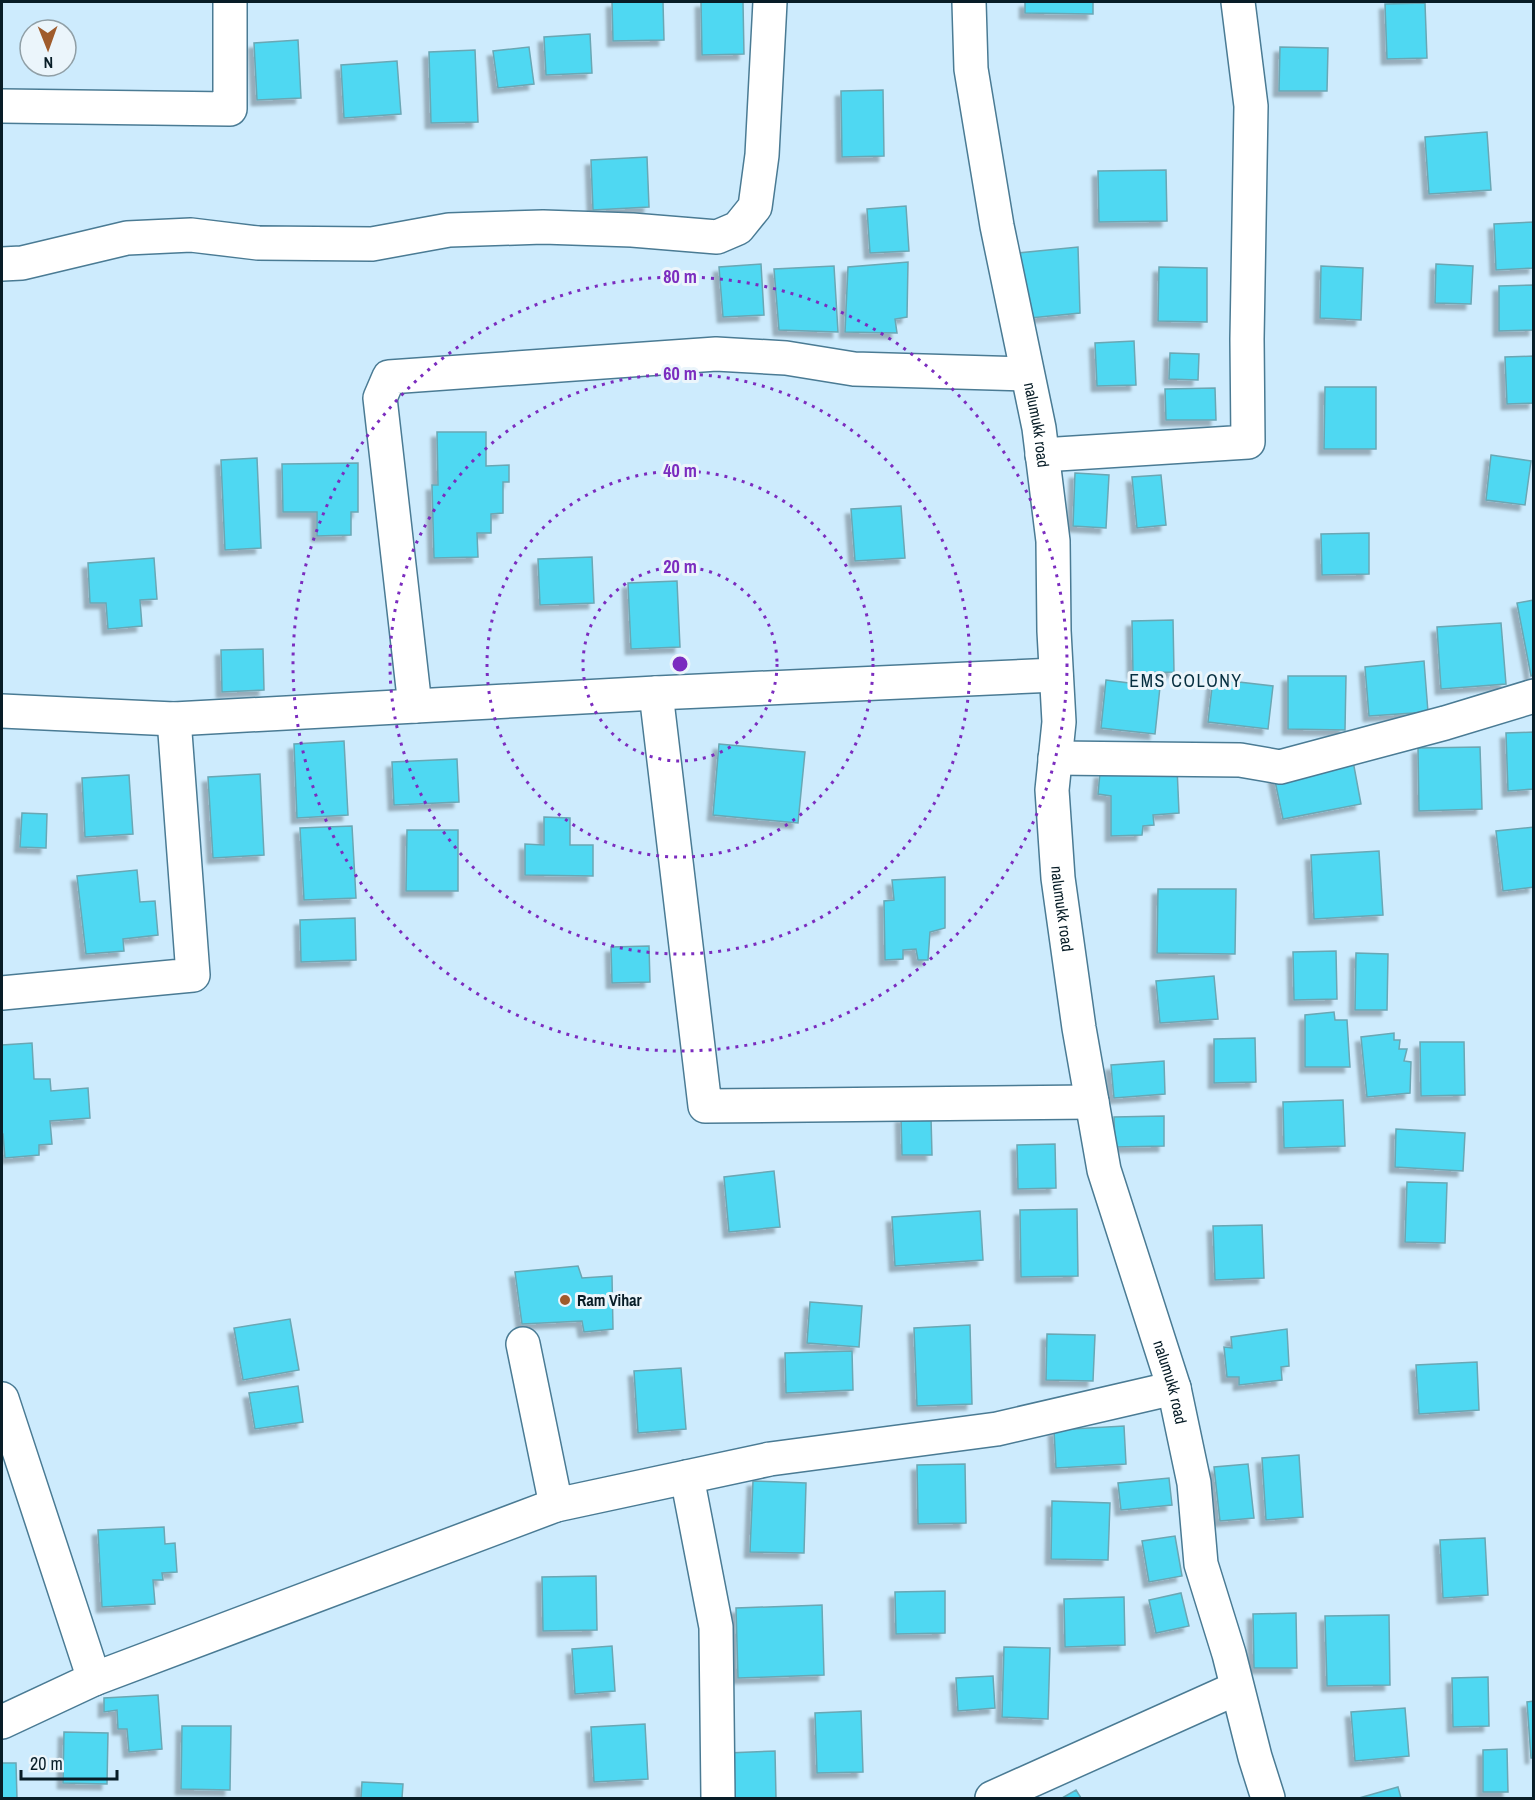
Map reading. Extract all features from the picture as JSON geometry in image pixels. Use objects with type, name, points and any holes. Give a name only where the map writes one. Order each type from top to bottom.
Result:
[{"type":"street","points":[[2,106],[230,109],[230,2]]},
{"type":"street","points":[[2,264],[22,263],[127,238],[191,235],[258,243],[372,244],[449,230],[543,227],[632,230],[717,237],[738,228],[754,207],[762,155],[770,2]]},
{"type":"street","name":"nalumukk road","points":[[969,2],[971,69],[997,225],[1039,428],[1053,541],[1059,722],[1052,790],[1058,878],[1092,1102],[1104,1170],[1174,1388],[1194,1483],[1201,1563],[1229,1654],[1268,1798]]},
{"type":"street","points":[[1042,455],[1248,442],[1247,339],[1251,106],[1238,2]]},
{"type":"street","points":[[415,706],[380,398],[389,377],[716,354],[786,358],[854,369],[1027,374]]},
{"type":"street","points":[[2,711],[174,719],[656,693],[1056,675]]},
{"type":"street","points":[[656,693],[705,1106],[1092,1102]]},
{"type":"street","points":[[1056,758],[1240,760],[1280,767],[1445,723],[1533,696]]},
{"type":"street","points":[[2,993],[193,975],[174,719]]},
{"type":"street","points":[[523,1344],[556,1505]]},
{"type":"street","points":[[2,1722],[94,1679],[556,1505],[770,1459],[997,1429],[1174,1388]]},
{"type":"street","points":[[2,1399],[11,1455],[94,1679]]},
{"type":"street","points":[[687,1477],[716,1627],[718,1798]]},
{"type":"street","points":[[992,1798],[1237,1688]]},
{"type":"building","points":[[612,2],[663,2],[664,40],[613,41]]},
{"type":"building","points":[[701,2],[743,2],[744,54],[702,55]]},
{"type":"building","points":[[1025,2],[1093,2],[1093,14],[1025,13]]},
{"type":"building","points":[[1425,3],[1427,58],[1387,59],[1385,4]]},
{"type":"building","points":[[590,34],[592,73],[546,75],[544,37]]},
{"type":"building","points":[[298,40],[301,98],[257,100],[254,43]]},
{"type":"building","points":[[529,47],[534,84],[498,88],[493,51]]},
{"type":"building","points":[[1280,47],[1328,48],[1327,91],[1279,91]]},
{"type":"building","points":[[475,50],[478,122],[431,123],[429,52]]},
{"type":"building","points":[[397,61],[401,114],[344,118],[341,65]]},
{"type":"building","points":[[883,90],[884,156],[842,157],[841,91]]},
{"type":"building","points":[[1487,132],[1491,190],[1429,194],[1425,137]]},
{"type":"building","points":[[647,157],[649,207],[593,210],[591,160]]},
{"type":"building","points":[[1166,170],[1167,221],[1099,222],[1098,171]]},
{"type":"building","points":[[906,206],[909,251],[870,253],[867,209]]},
{"type":"building","points":[[1534,222],[1534,268],[1496,270],[1494,224]]},
{"type":"building","points":[[1078,247],[1080,313],[1030,318],[1018,253]]},
{"type":"building","points":[[908,262],[907,317],[895,319],[897,333],[845,332],[848,267]]},
{"type":"building","points":[[761,264],[764,315],[723,317],[719,267]]},
{"type":"building","points":[[1436,264],[1473,266],[1471,304],[1435,303]]},
{"type":"building","points":[[834,266],[838,332],[779,330],[774,269]]},
{"type":"building","points":[[1321,266],[1363,268],[1361,320],[1320,318]]},
{"type":"building","points":[[1159,267],[1207,268],[1207,322],[1158,321]]},
{"type":"building","points":[[1534,285],[1534,330],[1499,331],[1499,286]]},
{"type":"building","points":[[1134,341],[1136,385],[1097,386],[1095,343]]},
{"type":"building","points":[[1170,353],[1199,354],[1198,380],[1169,379]]},
{"type":"building","points":[[1534,356],[1534,403],[1507,404],[1505,357]]},
{"type":"building","points":[[1325,387],[1376,387],[1376,449],[1324,449]]},
{"type":"building","points":[[1215,388],[1216,420],[1166,420],[1165,389]]},
{"type":"building","points":[[437,432],[486,432],[486,466],[509,465],[509,482],[503,482],[503,513],[491,514],[491,533],[477,533],[478,557],[434,558],[432,485],[438,485]]},
{"type":"building","points":[[1491,455],[1531,461],[1525,505],[1486,500]]},
{"type":"building","points":[[257,458],[261,548],[225,550],[221,460]]},
{"type":"building","points":[[358,463],[358,512],[351,512],[351,535],[317,536],[317,512],[283,512],[282,464]]},
{"type":"building","points":[[1075,473],[1109,475],[1106,528],[1073,526]]},
{"type":"building","points":[[1161,475],[1166,525],[1137,528],[1132,477]]},
{"type":"building","points":[[901,506],[905,558],[855,561],[851,509]]},
{"type":"building","points":[[1369,533],[1369,574],[1322,575],[1321,534]]},
{"type":"building","points":[[592,557],[594,603],[540,605],[538,559]]},
{"type":"building","points":[[154,558],[157,599],[140,600],[142,626],[108,629],[106,603],[90,603],[88,563]]},
{"type":"building","points":[[677,581],[680,647],[631,649],[628,583]]},
{"type":"building","points":[[1534,600],[1534,675],[1531,676],[1517,603]]},
{"type":"building","points":[[1173,620],[1174,672],[1133,673],[1132,621]]},
{"type":"building","points":[[1501,623],[1506,684],[1441,689],[1437,627]]},
{"type":"building","points":[[263,649],[264,690],[222,692],[221,650]]},
{"type":"building","points":[[1424,661],[1428,712],[1369,716],[1365,667]]},
{"type":"building","points":[[1288,676],[1346,676],[1345,730],[1288,729]]},
{"type":"building","points":[[1213,679],[1273,686],[1268,729],[1208,722]]},
{"type":"building","points":[[1106,680],[1160,687],[1155,734],[1101,728]]},
{"type":"building","points":[[1534,732],[1534,789],[1508,791],[1506,733]]},
{"type":"building","points":[[344,741],[348,815],[297,818],[294,744]]},
{"type":"building","points":[[719,744],[805,752],[798,823],[713,815]]},
{"type":"building","points":[[1480,747],[1482,809],[1419,811],[1418,748]]},
{"type":"building","points":[[457,759],[459,802],[394,805],[392,762]]},
{"type":"building","points":[[1353,761],[1361,804],[1283,819],[1274,776]]},
{"type":"building","points":[[1177,767],[1179,813],[1153,815],[1154,825],[1143,826],[1142,835],[1111,836],[1111,796],[1098,794],[1100,773]]},
{"type":"building","points":[[260,774],[264,855],[213,858],[208,777]]},
{"type":"building","points":[[129,775],[133,834],[85,837],[82,778]]},
{"type":"building","points":[[22,813],[47,814],[46,848],[20,847]]},
{"type":"building","points":[[544,817],[570,818],[570,845],[593,845],[593,876],[525,875],[525,844],[544,845]]},
{"type":"building","points":[[352,826],[356,898],[304,900],[300,828]]},
{"type":"building","points":[[1534,827],[1534,887],[1503,891],[1496,831]]},
{"type":"building","points":[[407,830],[458,830],[458,891],[406,891]]},
{"type":"building","points":[[1379,851],[1383,915],[1314,919],[1311,855]]},
{"type":"building","points":[[137,870],[140,902],[155,901],[158,935],[123,939],[124,951],[86,954],[77,876]]},
{"type":"building","points":[[945,877],[945,928],[930,932],[928,960],[918,960],[916,949],[903,950],[903,959],[885,960],[884,901],[894,900],[892,880]]},
{"type":"building","points":[[1158,889],[1236,889],[1235,954],[1157,953]]},
{"type":"building","points":[[355,918],[356,960],[301,962],[300,920]]},
{"type":"building","points":[[649,946],[650,982],[612,983],[611,947]]},
{"type":"building","points":[[1336,951],[1337,999],[1294,1000],[1293,952]]},
{"type":"building","points":[[1356,953],[1388,954],[1387,1010],[1355,1010]]},
{"type":"building","points":[[1214,976],[1218,1019],[1160,1023],[1156,981]]},
{"type":"building","points":[[1334,1012],[1335,1020],[1347,1020],[1350,1067],[1305,1067],[1305,1015]]},
{"type":"building","points":[[1394,1033],[1394,1040],[1400,1040],[1399,1049],[1407,1049],[1404,1061],[1411,1062],[1410,1093],[1367,1097],[1361,1037]]},
{"type":"building","points":[[1255,1038],[1256,1082],[1214,1083],[1214,1039]]},
{"type":"building","points":[[1420,1042],[1464,1042],[1465,1095],[1421,1096]]},
{"type":"building","points":[[32,1043],[34,1079],[50,1079],[51,1091],[88,1088],[90,1118],[50,1121],[52,1144],[39,1145],[39,1155],[5,1158],[2,1134],[2,1045]]},
{"type":"building","points":[[1164,1061],[1165,1094],[1114,1098],[1111,1065]]},
{"type":"building","points":[[1343,1100],[1345,1146],[1284,1148],[1283,1102]]},
{"type":"building","points":[[1164,1116],[1164,1146],[1115,1147],[1114,1117]]},
{"type":"building","points":[[901,1117],[931,1117],[932,1155],[902,1155]]},
{"type":"building","points":[[1396,1129],[1465,1133],[1463,1171],[1395,1167]]},
{"type":"building","points":[[1055,1144],[1056,1188],[1018,1189],[1017,1145]]},
{"type":"building","points":[[774,1171],[780,1227],[729,1232],[724,1177]]},
{"type":"building","points":[[1407,1182],[1447,1183],[1445,1243],[1405,1242]]},
{"type":"building","points":[[1077,1209],[1078,1276],[1021,1277],[1020,1210]]},
{"type":"building","points":[[980,1211],[983,1260],[895,1266],[892,1217]]},
{"type":"building","points":[[1262,1225],[1264,1278],[1215,1280],[1213,1226]]},
{"type":"building","name":"Ram Vihar","points":[[578,1266],[582,1278],[612,1276],[613,1329],[584,1332],[582,1321],[522,1324],[515,1272]]},
{"type":"building","points":[[810,1302],[862,1306],[859,1347],[807,1343]]},
{"type":"building","points":[[290,1319],[299,1370],[243,1380],[234,1328]]},
{"type":"building","points":[[970,1325],[972,1404],[917,1406],[914,1328]]},
{"type":"building","points":[[1287,1329],[1289,1366],[1281,1367],[1282,1380],[1239,1385],[1239,1377],[1227,1377],[1224,1347],[1232,1348],[1231,1337]]},
{"type":"building","points":[[1047,1334],[1095,1335],[1093,1381],[1046,1380]]},
{"type":"building","points":[[852,1351],[853,1390],[786,1393],[785,1353]]},
{"type":"building","points":[[1477,1362],[1479,1410],[1419,1414],[1416,1365]]},
{"type":"building","points":[[681,1368],[686,1429],[638,1433],[634,1371]]},
{"type":"building","points":[[298,1386],[303,1422],[255,1429],[249,1393]]},
{"type":"building","points":[[1124,1426],[1126,1464],[1056,1468],[1054,1430]]},
{"type":"building","points":[[1299,1455],[1303,1517],[1266,1520],[1262,1458]]},
{"type":"building","points":[[965,1464],[966,1523],[918,1524],[917,1465]]},
{"type":"building","points":[[1248,1464],[1254,1518],[1220,1521],[1214,1467]]},
{"type":"building","points":[[1169,1478],[1172,1505],[1121,1510],[1118,1483]]},
{"type":"building","points":[[753,1481],[806,1483],[804,1553],[750,1552]]},
{"type":"building","points":[[1052,1501],[1110,1503],[1108,1560],[1051,1559]]},
{"type":"building","points":[[164,1527],[165,1544],[175,1543],[177,1572],[162,1573],[163,1580],[153,1580],[155,1604],[102,1607],[98,1530]]},
{"type":"building","points":[[1175,1536],[1182,1576],[1149,1582],[1142,1541]]},
{"type":"building","points":[[1485,1538],[1488,1595],[1443,1598],[1440,1540]]},
{"type":"building","points":[[596,1576],[597,1630],[543,1631],[542,1577]]},
{"type":"building","points":[[945,1591],[945,1633],[896,1634],[895,1592]]},
{"type":"building","points":[[1181,1593],[1189,1626],[1156,1633],[1149,1600]]},
{"type":"building","points":[[1124,1597],[1125,1645],[1065,1647],[1064,1599]]},
{"type":"building","points":[[822,1605],[824,1675],[738,1678],[736,1608]]},
{"type":"building","points":[[1296,1613],[1297,1668],[1254,1668],[1253,1614]]},
{"type":"building","points":[[1389,1615],[1390,1685],[1327,1686],[1325,1616]]},
{"type":"building","points":[[612,1646],[615,1691],[575,1694],[572,1649]]},
{"type":"building","points":[[1004,1647],[1050,1648],[1048,1719],[1002,1717]]},
{"type":"building","points":[[993,1676],[995,1708],[958,1711],[956,1678]]},
{"type":"building","points":[[1488,1677],[1489,1726],[1453,1727],[1452,1678]]},
{"type":"building","points":[[158,1695],[162,1749],[129,1752],[127,1729],[118,1729],[117,1710],[104,1712],[104,1698]]},
{"type":"building","points":[[1534,1701],[1534,1758],[1531,1758],[1527,1702]]},
{"type":"building","points":[[1405,1708],[1409,1756],[1355,1761],[1351,1712]]},
{"type":"building","points":[[861,1711],[863,1772],[817,1773],[815,1713]]},
{"type":"building","points":[[645,1724],[648,1779],[594,1782],[591,1727]]},
{"type":"building","points":[[182,1726],[231,1726],[230,1790],[181,1789]]},
{"type":"building","points":[[64,1732],[108,1733],[107,1784],[63,1783]]},
{"type":"building","points":[[1507,1749],[1508,1792],[1483,1792],[1483,1750]]},
{"type":"building","points":[[775,1751],[776,1798],[729,1798],[727,1753]]},
{"type":"building","points":[[2,1763],[16,1763],[17,1798],[2,1798]]},
{"type":"building","points":[[362,1782],[403,1784],[402,1798],[361,1798]]},
{"type":"building","points":[[1398,1787],[1401,1798],[1359,1798]]},
{"type":"building","points":[[1076,1790],[1081,1798],[1062,1798]]},
{"type":"place","name":"Ram Vihar","points":[[565,1300]]},
{"type":"district","name":"EMS COLONY","points":[[1186,680]]}]
